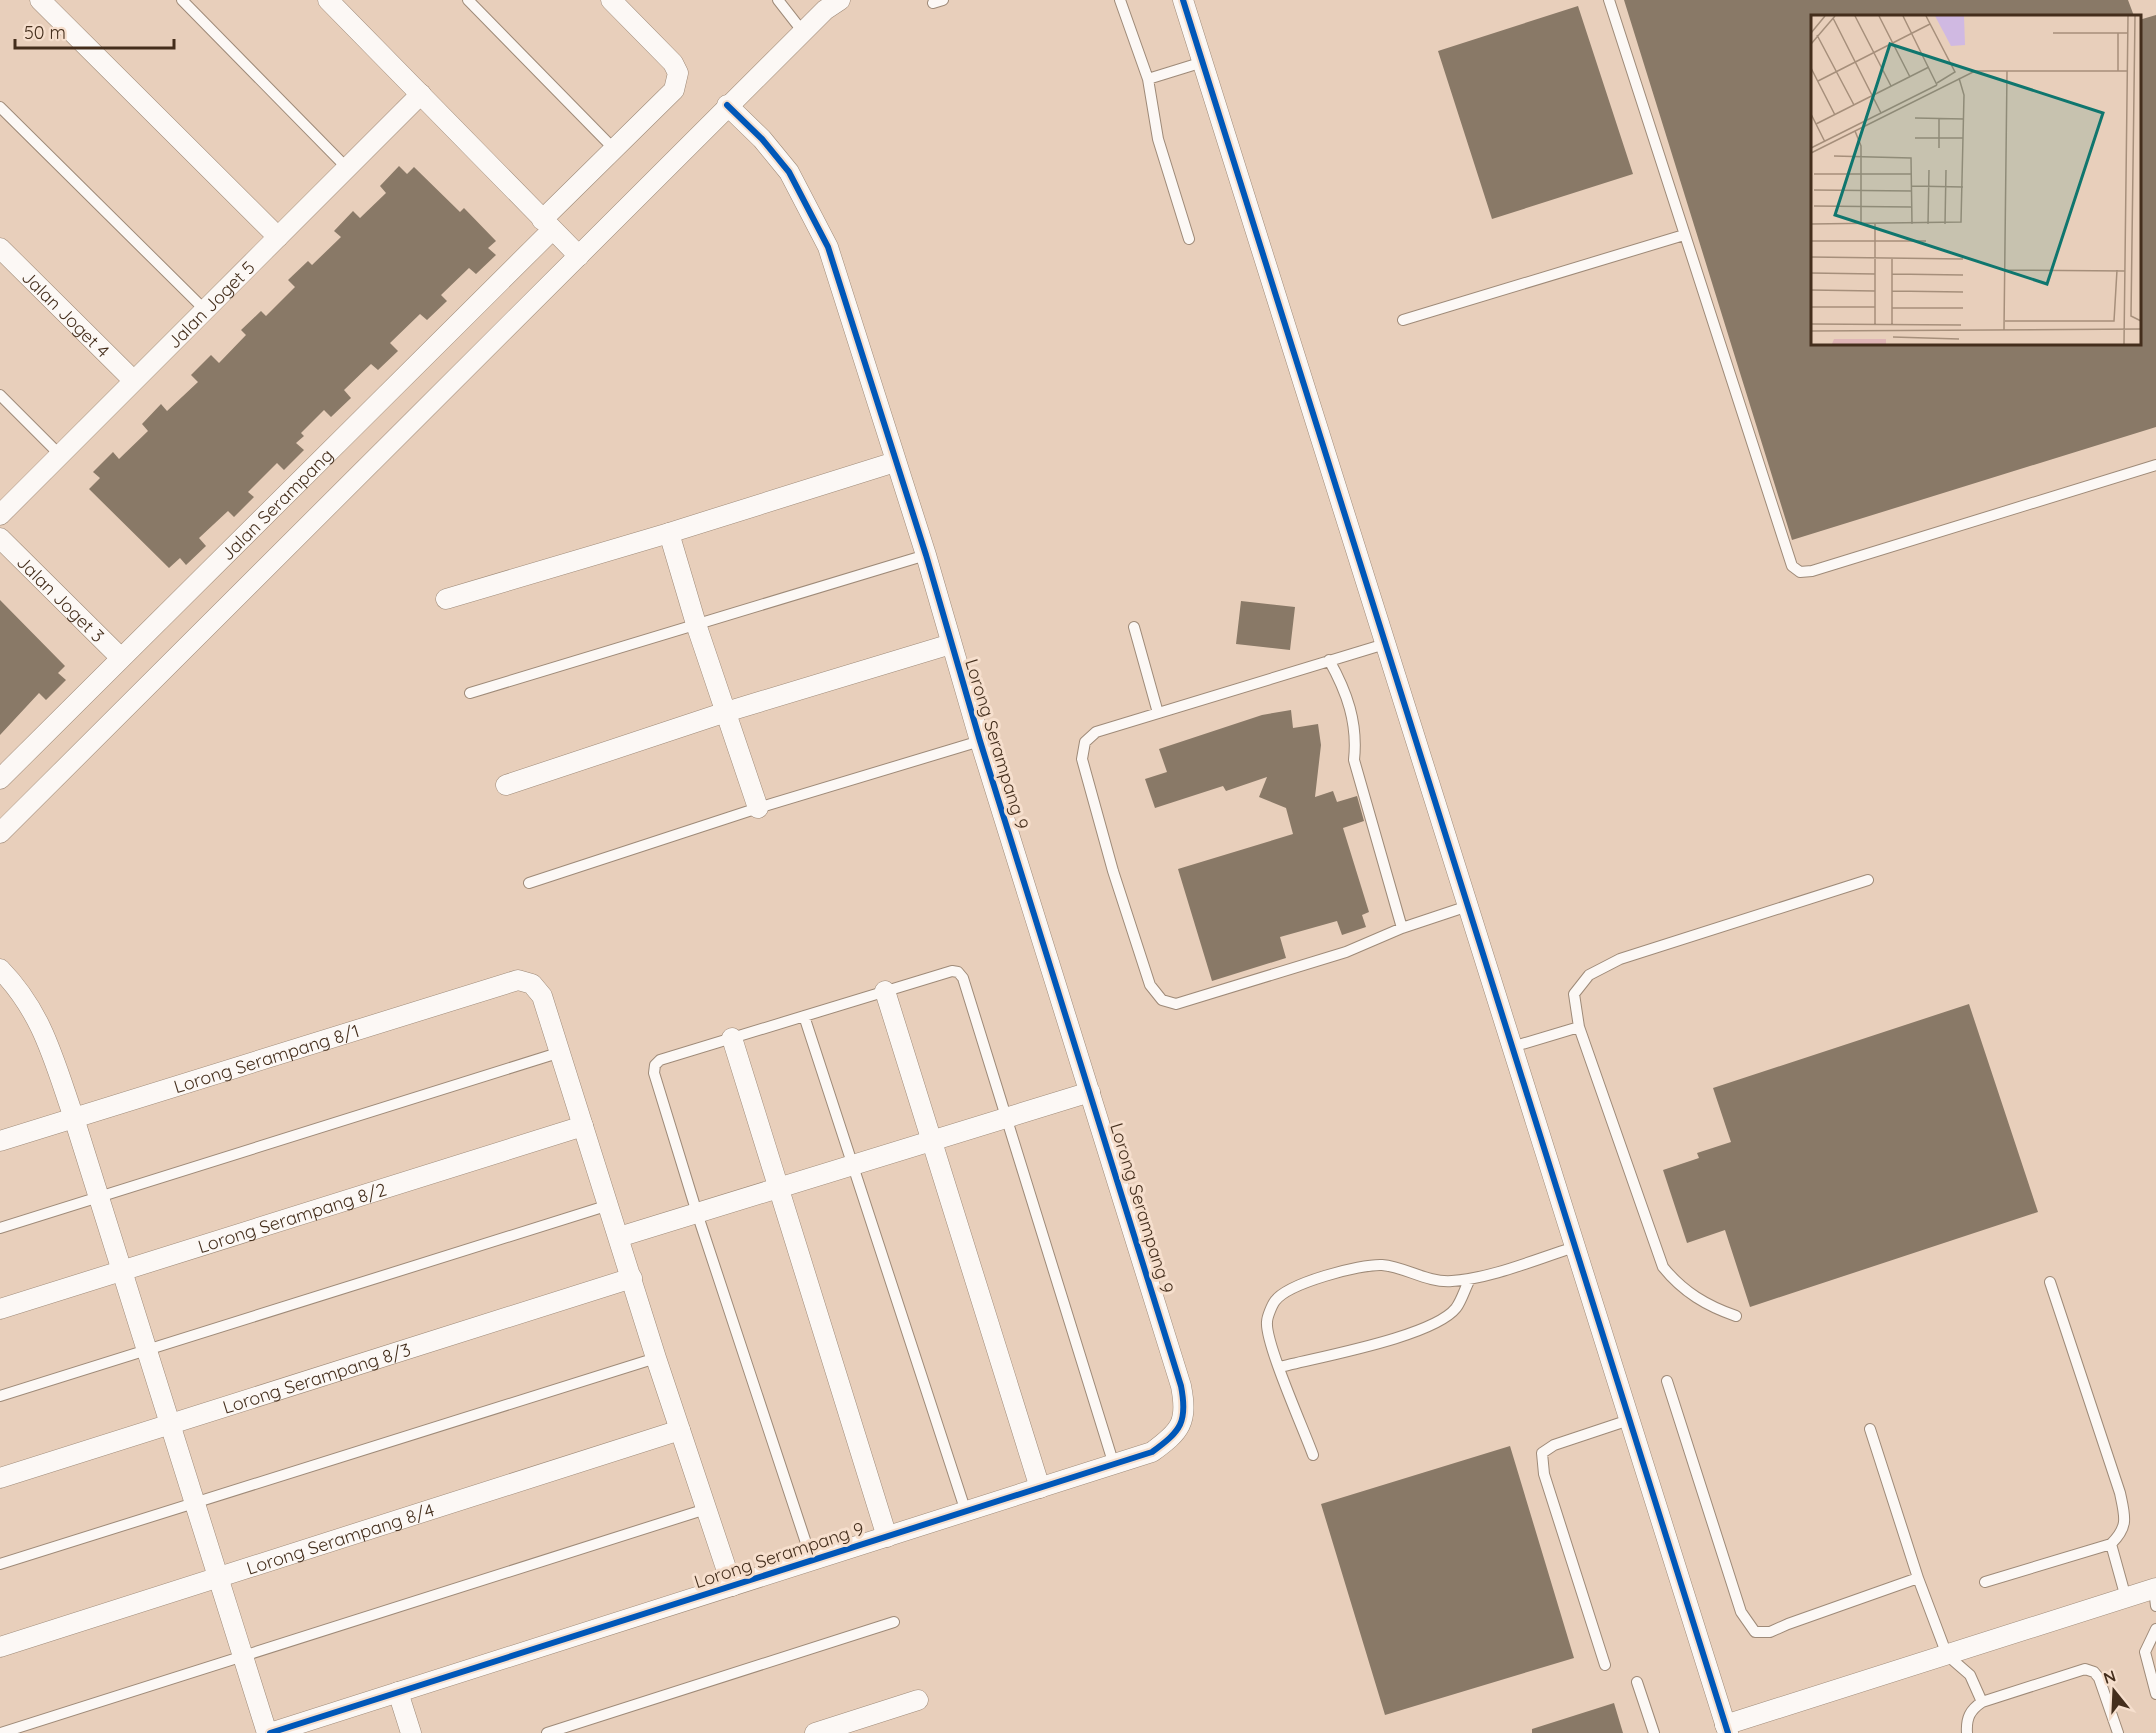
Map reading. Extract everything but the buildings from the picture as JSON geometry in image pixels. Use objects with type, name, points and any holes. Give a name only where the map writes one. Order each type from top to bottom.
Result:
[{"type":"street","points":[[40,0],[278,237]]},
{"type":"street","points":[[328,0],[579,256]]},
{"type":"street","name":"Jalan Serampang","points":[[0,778],[547,225],[674,90],[678,82],[673,63],[611,0]]},
{"type":"street","points":[[0,833],[579,256],[727,105],[840,0]]},
{"type":"street","points":[[1183,0],[1726,1729],[1947,1654],[2126,1598],[2155,1594]]},
{"type":"street","name":"Jalan Joget 5","points":[[0,514],[421,94]]},
{"type":"street","name":"Lorong Serampang 9","points":[[269,1733],[1114,1465],[1152,1452],[1166,1442],[1184,1420],[1185,1405],[980,741],[926,555],[828,247],[789,172],[762,139],[727,105]]},
{"type":"street","name":"Jalan Joget 4","points":[[0,248],[133,380]]},
{"type":"street","points":[[446,599],[669,533],[895,462]]},
{"type":"street","points":[[669,533],[696,624],[758,808]]},
{"type":"street","name":"Jalan Joget 3","points":[[0,538],[121,658]]},
{"type":"street","points":[[506,785],[726,712],[951,644]]},
{"type":"street","points":[[0,969],[18,987],[38,1018],[74,1118],[269,1733]]},
{"type":"street","name":"Lorong Serampang 8/1","points":[[0,1140],[518,980],[532,984],[543,996],[561,1052]]},
{"type":"street","points":[[885,991],[1040,1488]]},
{"type":"street","points":[[732,1038],[887,1537]]},
{"type":"street","points":[[561,1052],[680,1430],[732,1586]]},
{"type":"street","points":[[619,1237],[1090,1092]]},
{"type":"street","name":"Lorong Serampang 8/2","points":[[0,1309],[583,1126]]},
{"type":"street","name":"Lorong Serampang 8/3","points":[[0,1478],[632,1278]]},
{"type":"street","name":"Lorong Serampang 8/4","points":[[0,1647],[680,1430]]},
{"type":"street","points":[[398,1692],[411,1733]]},
{"type":"street","points":[[815,1733],[918,1700]]},
{"type":"lane","points":[[182,0],[347,168]]},
{"type":"lane","points":[[468,0],[616,151]]},
{"type":"lane","points":[[778,0],[803,32]]},
{"type":"lane","points":[[1120,0],[1148,79],[1158,139],[1189,239]]},
{"type":"lane","points":[[1609,0],[1792,566],[1800,572],[1812,571],[2156,465]]},
{"type":"lane","points":[[1148,79],[1203,62]]},
{"type":"lane","points":[[0,107],[204,309]]},
{"type":"lane","points":[[1403,320],[1684,235]]},
{"type":"lane","points":[[0,395],[60,454]]},
{"type":"lane","points":[[470,693],[926,555]]},
{"type":"lane","points":[[1134,627],[1158,713]]},
{"type":"lane","points":[[1385,644],[1096,732],[1085,742],[1082,759],[1113,871],[1150,986],[1162,1000],[1176,1004],[1346,952],[1402,928],[1468,906]]},
{"type":"lane","points":[[1329,660],[1346,691],[1356,737],[1354,760],[1402,928]]},
{"type":"lane","points":[[529,883],[758,808],[980,741]]},
{"type":"lane","points":[[1736,1316],[1717,1310],[1679,1287],[1663,1267],[1579,1027],[1574,994],[1589,975],[1620,959],[1868,880]]},
{"type":"lane","points":[[812,1561],[697,1213],[654,1073],[655,1065],[660,1060],[952,971],[958,972],[963,978],[1114,1465]]},
{"type":"lane","points":[[804,1016],[966,1512]]},
{"type":"lane","points":[[1512,1047],[1579,1027]]},
{"type":"lane","points":[[0,1228],[561,1052]]},
{"type":"lane","points":[[0,1396],[609,1205]]},
{"type":"lane","points":[[1313,1455],[1280,1367],[1267,1322],[1276,1300],[1293,1287],[1331,1275],[1378,1265],[1399,1267],[1431,1279],[1470,1279],[1575,1247]]},
{"type":"lane","points":[[1280,1367],[1397,1338],[1436,1323],[1456,1309],[1470,1279]]},
{"type":"lane","points":[[1984,1582],[2111,1544],[2121,1533],[2125,1519],[2120,1493],[2050,1282]]},
{"type":"lane","points":[[0,1564],[657,1358]]},
{"type":"lane","points":[[1667,1381],[1741,1612],[1755,1632],[1770,1632],[1918,1578]]},
{"type":"lane","points":[[1605,1665],[1544,1474],[1542,1453],[1554,1445],[1629,1420]]},
{"type":"lane","points":[[1870,1429],[1918,1578],[1947,1654],[1970,1675],[1982,1702]]},
{"type":"lane","points":[[1,1733],[706,1509]]},
{"type":"lane","points":[[2111,1544],[2126,1598]]},
{"type":"lane","points":[[547,1733],[894,1622]]},
{"type":"lane","points":[[2156,1629],[2145,1652],[2156,1694]]},
{"type":"lane","points":[[1967,1733],[1966,1722],[1973,1708],[1982,1702],[2085,1669],[2094,1672],[2099,1678],[2118,1733]]},
{"type":"lane","points":[[1637,1682],[1654,1733]]},
{"type":"cycle path","points":[[1183,0],[1728,1733]]},
{"type":"cycle path","points":[[270,1733],[1152,1452],[1170,1438],[1183,1417],[1181,1386],[980,741],[926,555],[828,247],[789,172],[762,139],[727,105]]}]
